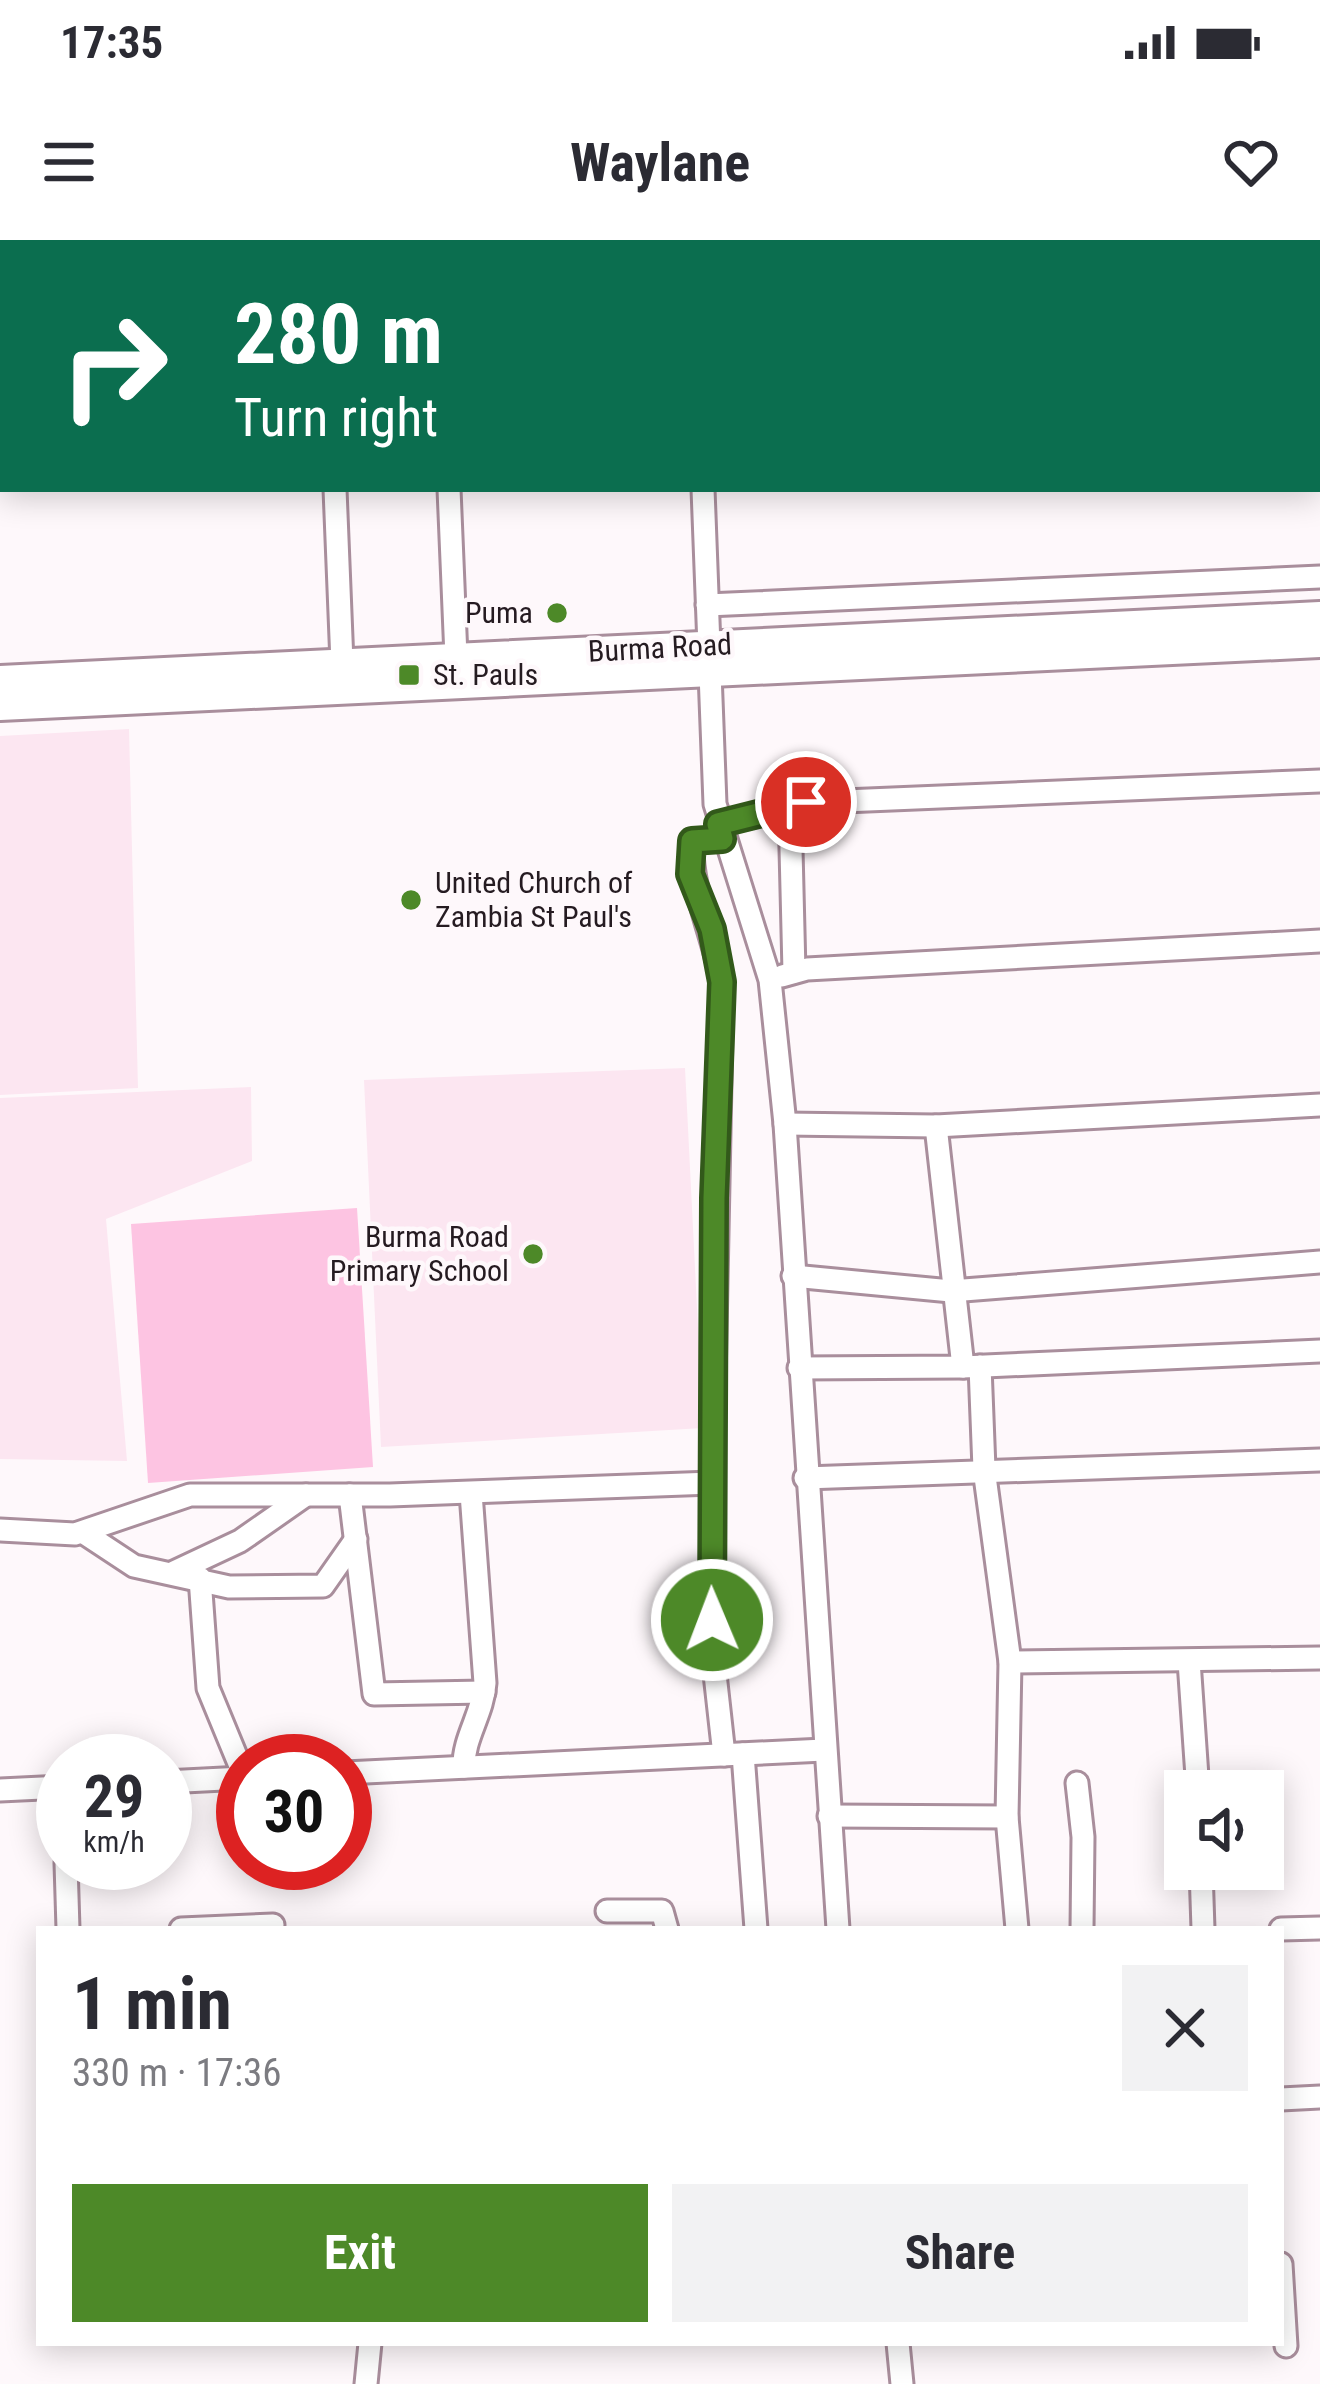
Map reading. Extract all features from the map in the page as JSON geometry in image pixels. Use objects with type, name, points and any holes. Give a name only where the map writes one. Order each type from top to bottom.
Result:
[{"type":"main road","name":"Burma Road","points":[[0,705],[1320,617]]},
{"type":"main road","name":"Burma Road","points":[[0,681],[456,657],[709,658],[1320,642]]},
{"type":"street","points":[[335,492],[342,663]]},
{"type":"street","points":[[449,492],[456,657]]},
{"type":"street","points":[[703,492],[720,832],[770,980],[785,1124],[838,1926]]},
{"type":"street","points":[[707,604],[1320,577]]},
{"type":"street","points":[[756,1926],[734,1755],[714,1665],[712,1483],[722,982],[712,929],[690,874],[692,841],[796,803],[1320,782]]},
{"type":"street","points":[[790,808],[794,972]]},
{"type":"street","points":[[770,980],[794,972],[1320,941]]},
{"type":"street","points":[[785,1124],[936,1126],[1320,1105]]},
{"type":"street","points":[[936,1126],[951,1291],[971,1367],[1010,1662],[1007,1817],[1017,1926]]},
{"type":"street","points":[[793,1276],[951,1291],[1211,1266],[1320,1262]]},
{"type":"street","points":[[799,1368],[971,1367],[1320,1351]]},
{"type":"street","points":[[806,1478],[984,1468],[1320,1460]]},
{"type":"street","points":[[0,1530],[83,1533],[190,1495],[471,1493],[712,1483]]},
{"type":"street","points":[[464,1767],[464,1749],[477,1728],[484,1693],[471,1493]]},
{"type":"street","points":[[174,1573],[240,1541],[307,1495]]},
{"type":"street","points":[[350,1495],[376,1696],[484,1693]]},
{"type":"street","points":[[83,1533],[128,1564],[229,1587],[316,1588],[333,1577],[356,1539]]},
{"type":"street","points":[[200,1578],[208,1688],[227,1734]]},
{"type":"street","points":[[1010,1662],[1320,1658]]},
{"type":"street","points":[[1189,1661],[1197,1770]]},
{"type":"street","points":[[372,1772],[824,1750]]},
{"type":"street","points":[[1077,1783],[1083,1837],[1082,1926]]},
{"type":"street","points":[[0,1790],[36,1788]]},
{"type":"street","points":[[829,1816],[1007,1817]]},
{"type":"street","points":[[67,1890],[68,1926]]},
{"type":"street","points":[[1202,1890],[1203,1926]]},
{"type":"street","points":[[608,1911],[662,1911],[667,1926]]},
{"type":"street","points":[[250,1926],[273,1925]]},
{"type":"street","points":[[1284,1929],[1320,1928]]},
{"type":"street","points":[[1284,2099],[1320,2098]]},
{"type":"street","points":[[1284,2313],[1286,2346]]},
{"type":"street","points":[[366,2384],[370,2346]]},
{"type":"street","points":[[898,2346],[902,2384]]},
{"type":"shaded area","points":[[129,729],[138,1088],[0,1095],[0,736]]},
{"type":"shaded area","name":"Burma Road Primary School","points":[[685,1068],[703,1428],[381,1447],[364,1080]]},
{"type":"shaded area","points":[[251,1087],[252,1161],[106,1219],[127,1461],[0,1459],[0,1098]]},
{"type":"shaded area","points":[[357,1208],[373,1467],[148,1483],[131,1224]]},
{"type":"place","name":"Puma","points":[[557,613]]},
{"type":"place","name":"St. Pauls","points":[[409,675]]},
{"type":"place","name":"United Church of Zambia St Paul's","points":[[411,900]]},
{"type":"place","name":"Burma Road Primary School","points":[[533,1254]]},
{"type":"route","points":[[712,1620],[714,1198],[722,982],[712,929],[690,874],[692,841],[722,839],[718,824],[806,802]]}]
